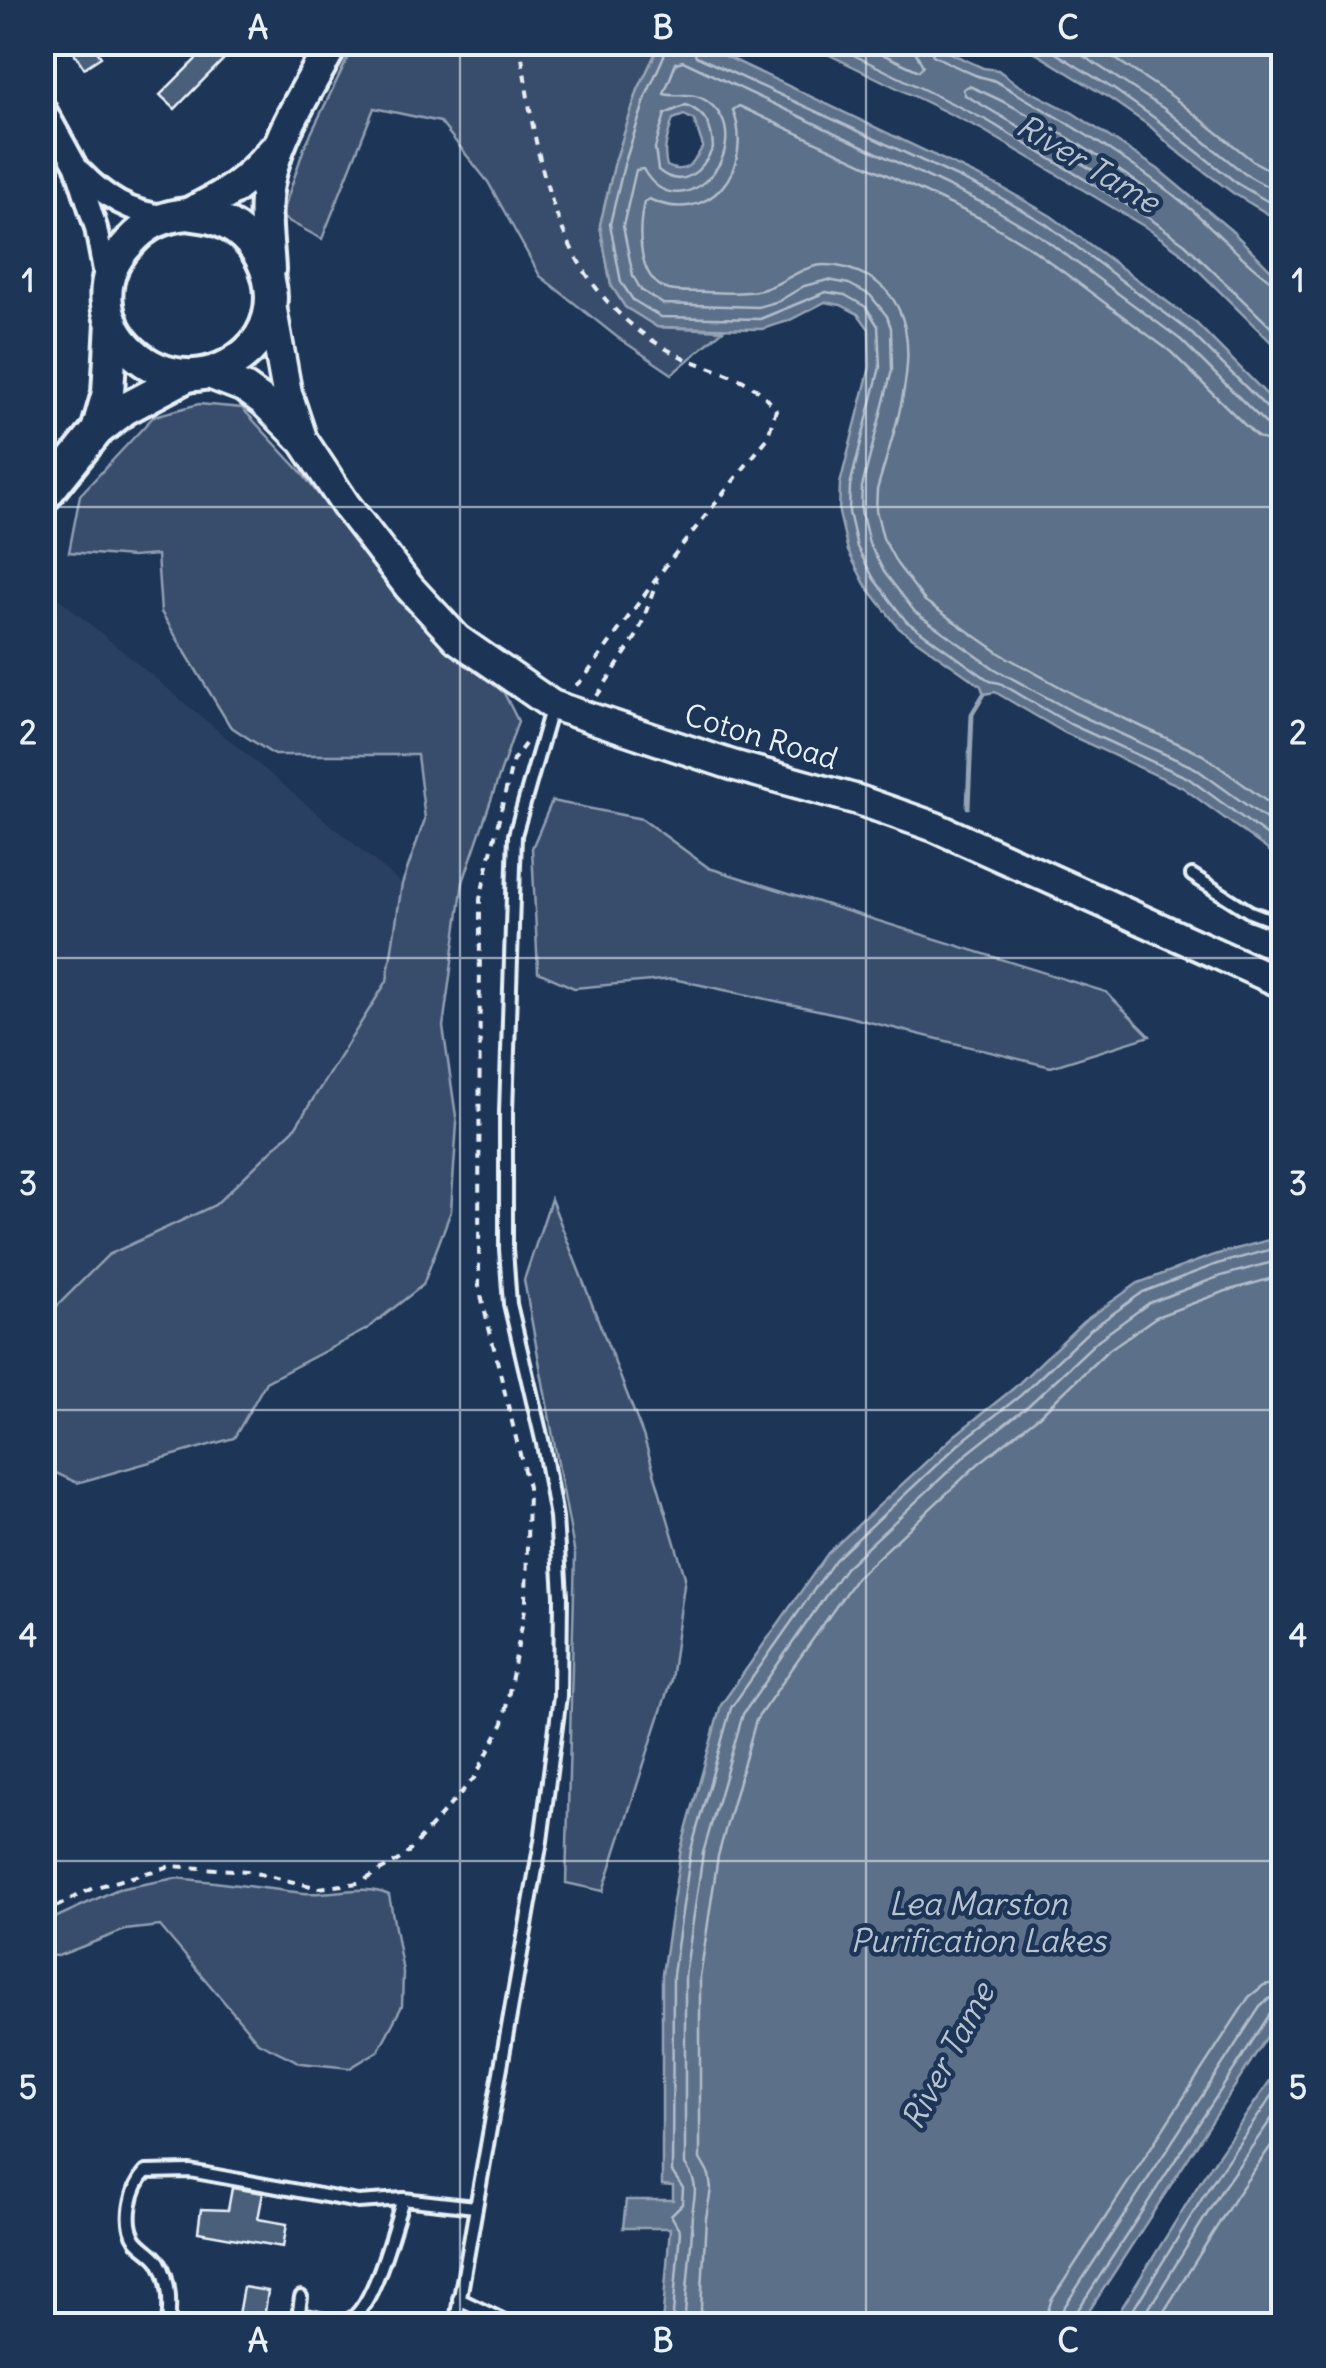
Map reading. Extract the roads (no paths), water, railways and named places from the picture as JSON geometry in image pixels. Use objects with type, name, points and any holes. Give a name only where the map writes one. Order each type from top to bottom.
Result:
[{"type":"main road","points":[[97,431],[108,393],[112,322],[107,288],[118,254],[143,228],[224,197],[247,181],[282,140],[334,42]]},
{"type":"main road","points":[[42,500],[97,431],[125,408],[243,356],[265,333],[272,310],[266,200],[282,140]]},
{"type":"main road","points":[[178,215],[218,220],[244,236],[270,278]]},
{"type":"main road","points":[[112,322],[125,347],[146,365],[172,375],[199,375]]},
{"type":"street","points":[[49,100],[96,228],[107,288]]},
{"type":"street","points":[[76,166],[118,204],[146,214],[178,215]]},
{"type":"street","name":"Coton Road","points":[[272,310],[286,394],[304,442]]},
{"type":"street","name":"Coton Road","points":[[199,375],[245,388],[263,401],[304,442],[366,532],[457,639],[552,704],[934,827],[1284,984]]},
{"type":"lane","points":[[454,2326],[541,1841],[560,1696],[561,1596],[556,1517],[510,1304],[506,1248],[514,835],[552,704]]},
{"type":"lane","points":[[1192,874],[1250,912],[1284,924]]},
{"type":"lane","points":[[168,2326],[167,2280],[158,2260],[134,2239],[130,2222],[138,2179],[146,2172],[190,2171],[358,2202],[402,2199],[475,2207]]},
{"type":"lane","points":[[301,2297],[298,2320],[344,2322],[356,2316],[364,2308],[402,2199]]},
{"type":"lane","points":[[459,2299],[515,2326]]},
{"type":"water","points":[[665,42],[690,43],[713,50],[1001,187],[1051,216],[1196,323],[1283,411],[1283,861],[1182,787],[1065,733],[995,692],[984,694],[981,686],[899,628],[865,584],[848,551],[839,513],[840,484],[870,367],[869,329],[858,314],[825,302],[762,329],[657,327],[625,307],[611,285],[600,225],[638,90],[658,48]],"holes":[[[684,115],[694,120],[703,146],[700,152],[685,168],[667,166],[665,148],[673,119]]]},
{"type":"water","name":"River Tame","points":[[805,43],[928,43],[983,68],[998,70],[1018,85],[1073,113],[1158,169],[1232,231],[1283,282],[1283,354],[1179,251],[1147,228],[983,130]]},
{"type":"water","points":[[1019,43],[1283,43],[1283,223],[1233,193],[1109,98]]},
{"type":"water","name":"Lea Marston Purification Lakes","points":[[1283,1236],[1283,2012],[1080,2325],[662,2325],[670,2228],[623,2228],[626,2200],[673,2200],[673,2186],[662,2185],[662,1974],[681,1849],[721,1705],[828,1553],[1083,1322],[1138,1283],[1214,1255]]},
{"type":"water","points":[[1283,2062],[1283,2325],[1111,2325],[1204,2176]]},
{"type":"waterway","points":[[968,807],[972,714],[984,694]]}]
